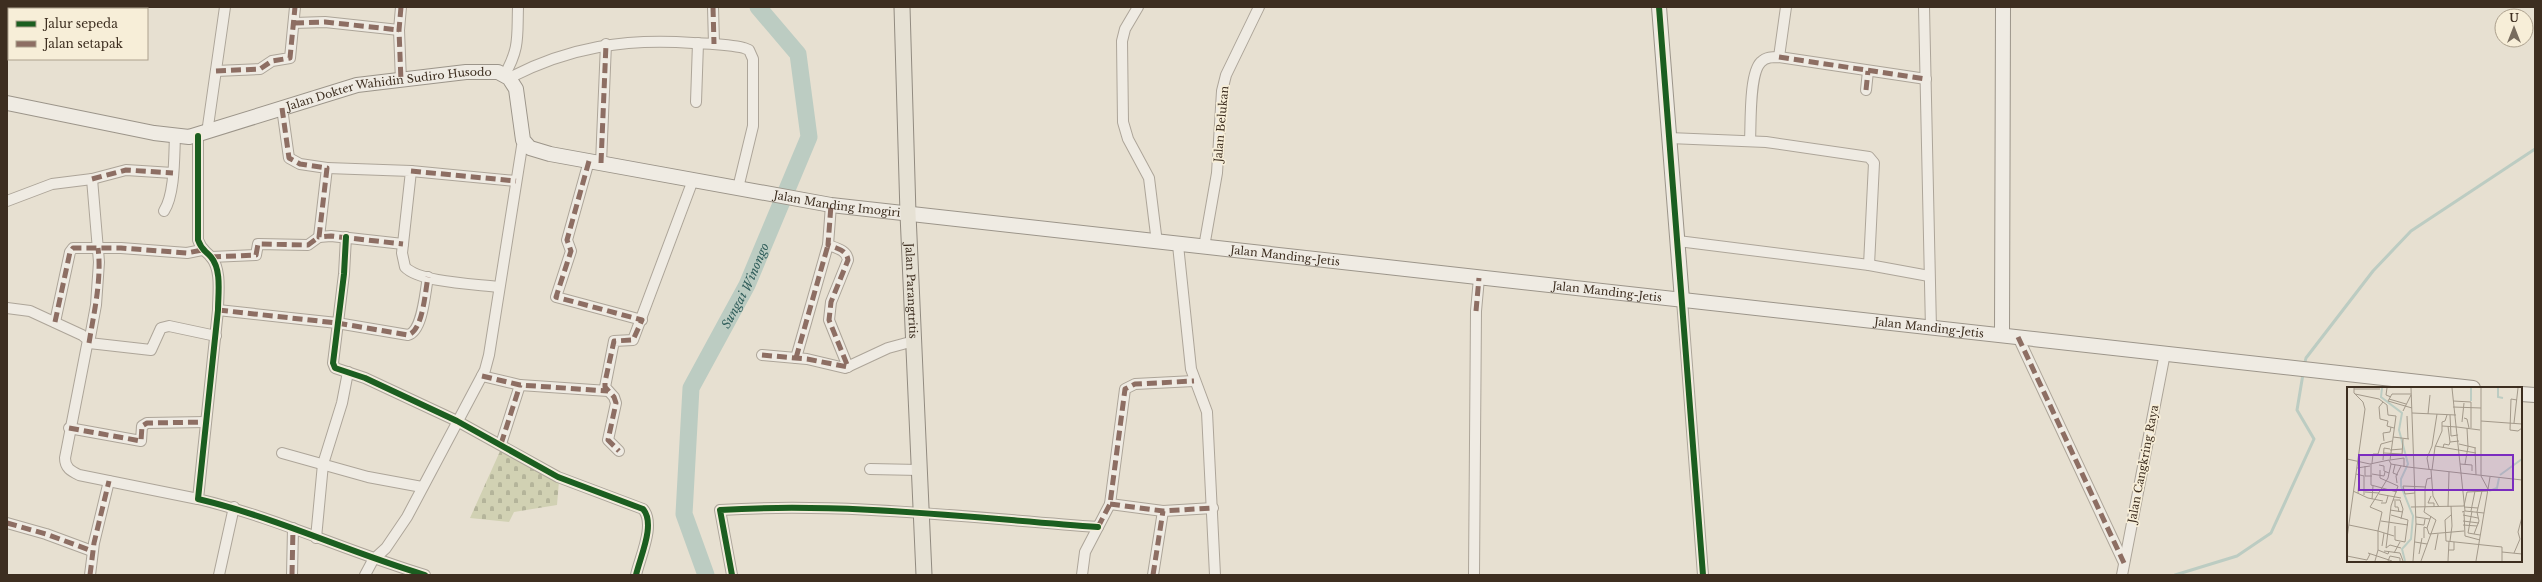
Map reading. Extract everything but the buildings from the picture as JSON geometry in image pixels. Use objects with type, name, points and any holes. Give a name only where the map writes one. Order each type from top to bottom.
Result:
[{"type":"main road","name":"Jalan Parangtritis","points":[[902,7],[908,214],[920,514],[924,575]]},
{"type":"main road","points":[[1659,7],[1682,300]]},
{"type":"main road","points":[[2002,335],[2003,7]]},
{"type":"main road","name":"Jalan Dokter Wahidin Sudiro Husodo","points":[[7,103],[174,136],[202,134],[357,85],[401,81],[466,72],[498,72],[507,77],[516,89],[520,103],[523,140]]},
{"type":"main road","points":[[523,140],[530,148],[595,162],[738,188]]},
{"type":"main road","name":"Jalan Manding Imogiri","points":[[738,188],[804,201],[908,214]]},
{"type":"main road","name":"Jalan Manding-Jetis","points":[[908,214],[1931,329],[2002,335],[2307,368],[2465,387]]},
{"type":"main road","points":[[2522,394],[2535,395]]},
{"type":"street","points":[[198,499],[216,336],[219,279],[211,257],[202,250],[198,240],[202,134],[216,71],[225,7]]},
{"type":"street","points":[[216,71],[260,69],[272,60],[290,58],[295,7]]},
{"type":"street","points":[[401,7],[399,30],[401,81]]},
{"type":"street","points":[[507,77],[518,45],[518,7]]},
{"type":"street","points":[[713,7],[714,44]]},
{"type":"street","points":[[1138,7],[1125,29],[1122,41],[1123,122],[1128,139],[1148,178],[1157,243]]},
{"type":"street","name":"Jalan Belukan","points":[[1204,247],[1217,173],[1224,83],[1259,7]]},
{"type":"street","points":[[1778,58],[1786,7]]},
{"type":"street","points":[[1924,7],[1931,329]]},
{"type":"street","points":[[294,23],[324,22],[399,30]]},
{"type":"street","points":[[507,77],[594,46],[606,44],[652,41],[714,44],[749,50],[753,59],[754,120],[738,188]]},
{"type":"street","points":[[696,102],[698,43]]},
{"type":"street","points":[[606,44],[595,162],[567,240],[571,251],[556,297],[642,320]]},
{"type":"street","points":[[1750,141],[1756,71],[1759,64],[1766,58],[1778,58],[1926,79]]},
{"type":"street","points":[[1866,90],[1868,71]]},
{"type":"street","points":[[282,108],[289,158],[300,164],[327,168],[411,171],[516,181]]},
{"type":"street","points":[[164,211],[168,205],[173,173],[174,136]]},
{"type":"street","points":[[1669,138],[1750,141],[1871,159],[1874,163],[1869,265]]},
{"type":"street","points":[[365,575],[373,560],[386,548],[396,535],[482,376],[489,355],[523,140]]},
{"type":"street","points":[[319,238],[327,168]]},
{"type":"street","points":[[7,201],[52,184],[92,179],[126,170],[173,173]]},
{"type":"street","points":[[411,171],[403,244],[405,267],[415,274],[428,277],[499,287]]},
{"type":"street","points":[[92,179],[99,262],[96,298],[88,343],[69,428],[65,465],[70,471],[79,475],[234,507],[373,560],[425,575]]},
{"type":"street","points":[[619,451],[608,440],[616,403],[614,397],[608,391],[605,382],[614,342],[633,340],[664,260],[669,240],[693,180]]},
{"type":"street","points":[[796,358],[828,245],[831,205]]},
{"type":"street","points":[[211,257],[256,255],[258,244],[308,245],[319,238],[346,238],[403,244]]},
{"type":"street","points":[[346,238],[334,366],[369,380],[457,420],[558,477],[643,508],[648,515],[649,524],[636,575]]},
{"type":"street","points":[[1678,241],[1869,265],[1929,276]]},
{"type":"street","points":[[828,245],[841,250],[848,257],[840,285],[831,302],[829,320],[848,367]]},
{"type":"street","points":[[1178,245],[1191,369],[1194,381],[1205,401],[1207,412],[1216,575]]},
{"type":"street","points":[[55,322],[70,252],[73,248],[187,253],[202,250]]},
{"type":"street","points":[[218,310],[337,323],[400,335],[413,334],[418,326],[428,277]]},
{"type":"street","points":[[1474,575],[1476,311],[1479,278]]},
{"type":"street","points":[[1682,300],[1704,575]]},
{"type":"street","points":[[7,308],[30,311],[82,335],[88,343],[151,350],[161,328],[169,326],[216,336]]},
{"type":"street","points":[[2018,337],[2124,563]]},
{"type":"street","points":[[762,355],[796,358],[848,367],[888,348],[914,341]]},
{"type":"street","name":"Jalan Cangkring Raya","points":[[2122,575],[2165,353]]},
{"type":"street","points":[[316,538],[323,464],[342,403],[348,372]]},
{"type":"street","points":[[482,376],[520,385],[608,391]]},
{"type":"street","points":[[1082,575],[1085,552],[1110,504],[1125,389],[1134,384],[1194,381]]},
{"type":"street","points":[[501,444],[520,385]]},
{"type":"street","points":[[69,428],[141,441],[142,426],[147,423],[206,422]]},
{"type":"street","points":[[282,453],[368,477],[422,487]]},
{"type":"street","points":[[870,469],[919,470]]},
{"type":"street","points":[[90,575],[92,551],[109,481]]},
{"type":"street","points":[[1110,504],[1163,511],[1213,508]]},
{"type":"street","points":[[220,575],[234,507]]},
{"type":"street","points":[[732,575],[720,510],[818,510],[920,514],[1098,527]]},
{"type":"street","points":[[1153,575],[1163,511]]},
{"type":"street","points":[[7,522],[46,534],[92,551]]},
{"type":"street","points":[[292,528],[292,575]]},
{"type":"green space","points":[[501,449],[559,481],[557,505],[514,512],[509,522],[470,518]]},
{"type":"waterway","name":"Sungai Winongo","points":[[706,575],[684,514],[691,388],[747,285],[809,137],[798,54],[758,7]]},
{"type":"waterway","points":[[2304,366],[2306,358],[2373,271],[2411,231],[2535,149]]},
{"type":"waterway","points":[[2175,575],[2237,556],[2271,533],[2314,439],[2297,410],[2303,374]]},
{"type":"marked path","points":[[216,71],[260,69],[272,61],[290,58],[295,7]]},
{"type":"marked path","points":[[401,7],[399,30],[401,81]]},
{"type":"marked path","points":[[713,7],[714,44]]},
{"type":"marked path","points":[[294,23],[325,22],[399,30]]},
{"type":"marked path","points":[[601,163],[606,44]]},
{"type":"marked path","points":[[1779,57],[1926,79]]},
{"type":"marked path","points":[[1866,90],[1868,71]]},
{"type":"marked path","points":[[282,108],[289,158],[300,164],[327,168],[319,237],[331,236],[403,244]]},
{"type":"marked path","points":[[589,161],[567,240],[571,251],[556,297],[642,320],[633,340],[614,341],[605,382],[605,387],[614,397],[616,403],[608,440],[619,451]]},
{"type":"marked path","points":[[92,179],[126,170],[173,173]]},
{"type":"marked path","points":[[411,171],[516,181]]},
{"type":"marked path","points":[[762,355],[807,359],[848,367],[829,320],[831,302],[848,260],[846,254],[838,248],[828,245],[831,205]]},
{"type":"marked path","points":[[211,257],[256,255],[258,244],[308,245],[319,237]]},
{"type":"marked path","points":[[796,358],[828,245]]},
{"type":"marked path","points":[[55,322],[70,252],[73,248],[121,248],[187,253],[202,250]]},
{"type":"marked path","points":[[89,343],[98,284],[98,248]]},
{"type":"marked path","points":[[218,310],[337,323],[408,335],[413,332],[420,319],[428,277]]},
{"type":"marked path","points":[[1476,311],[1479,278]]},
{"type":"marked path","points":[[2018,337],[2124,563]]},
{"type":"marked path","points":[[482,376],[520,385],[608,391]]},
{"type":"marked path","points":[[1098,527],[1110,504],[1125,389],[1135,384],[1194,381]]},
{"type":"marked path","points":[[501,444],[520,385]]},
{"type":"marked path","points":[[69,428],[141,441],[142,426],[147,423],[206,422]]},
{"type":"marked path","points":[[90,575],[94,543],[109,481]]},
{"type":"marked path","points":[[1110,504],[1163,511],[1213,508]]},
{"type":"marked path","points":[[1153,575],[1163,511]]},
{"type":"marked path","points":[[7,523],[46,534],[92,551]]},
{"type":"marked path","points":[[292,575],[293,528]]},
{"type":"cycle path","points":[[1659,7],[1703,575]]},
{"type":"cycle path","points":[[198,136],[198,240],[202,248],[211,257],[217,269],[219,290],[198,499],[255,515],[425,575]]},
{"type":"cycle path","points":[[346,237],[344,274],[333,363],[335,368],[365,378],[457,421],[558,477],[643,509],[647,515],[648,532],[636,575]]},
{"type":"cycle path","points":[[732,575],[720,510],[767,508],[862,509],[1098,527]]}]
